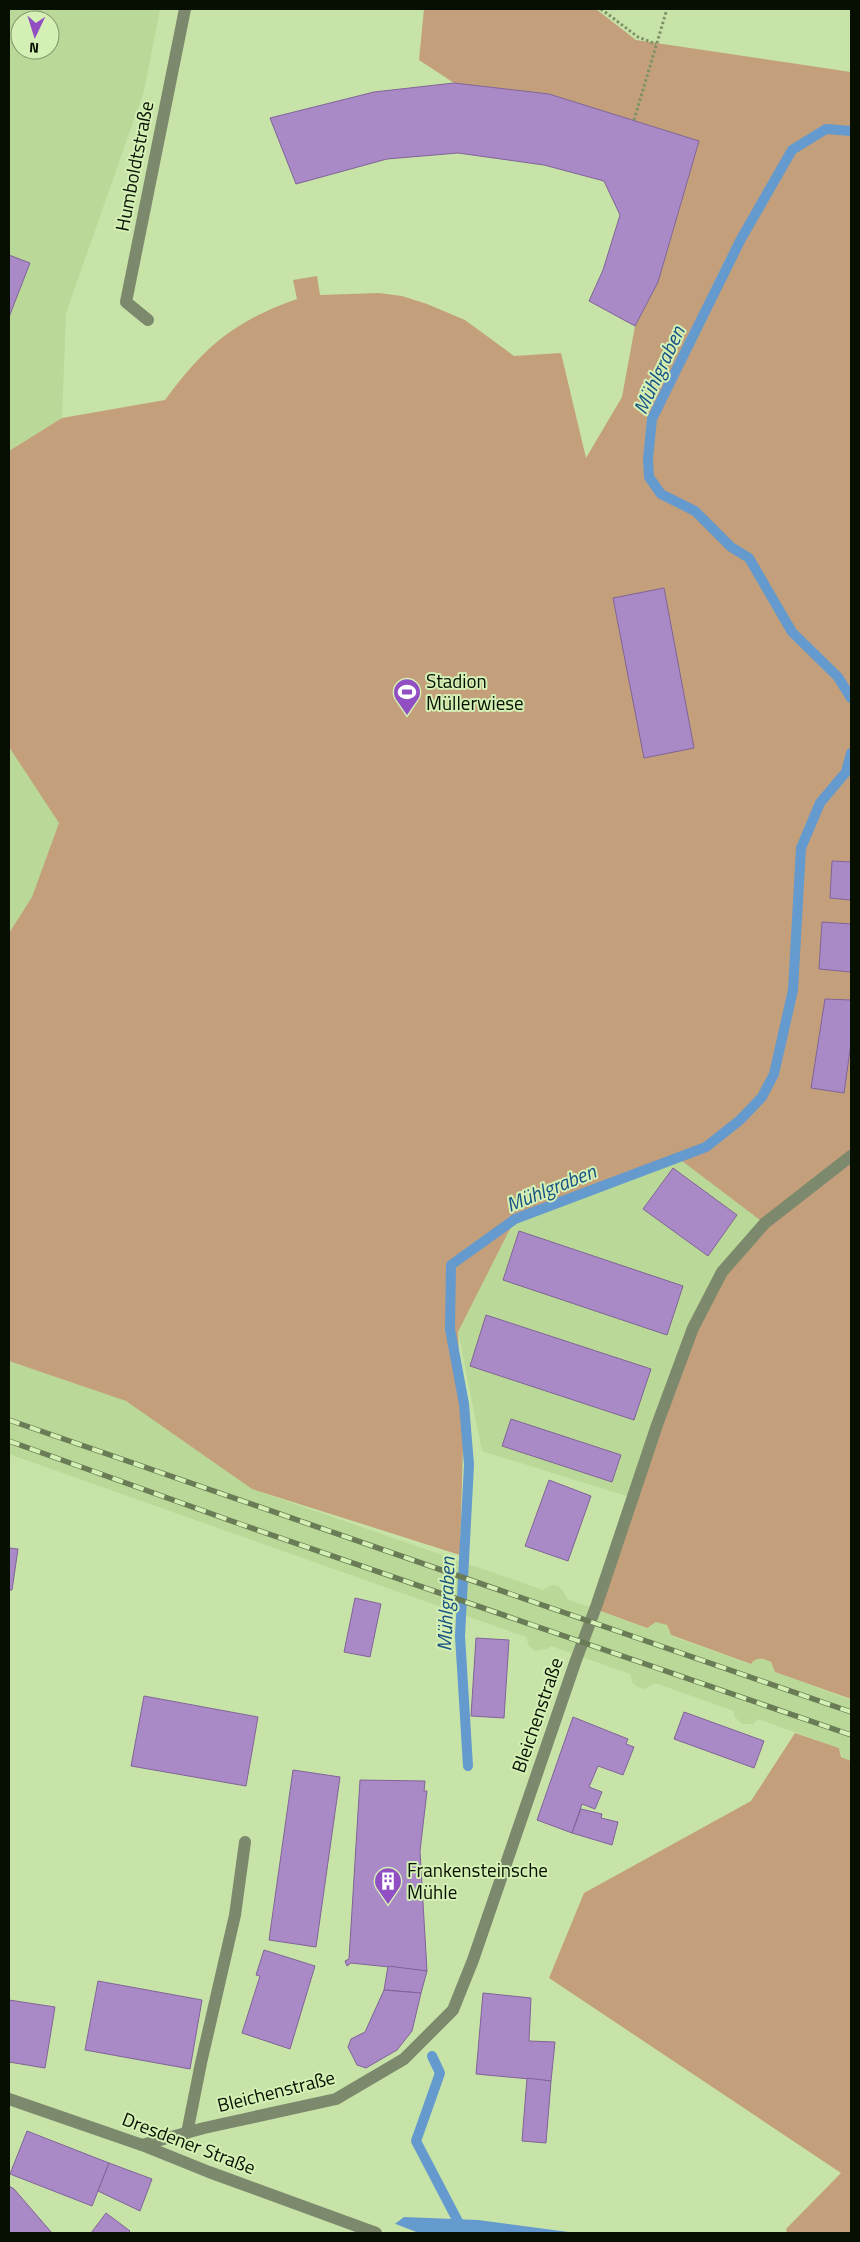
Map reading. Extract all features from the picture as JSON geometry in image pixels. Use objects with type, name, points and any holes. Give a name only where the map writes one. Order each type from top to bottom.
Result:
[{"type":"street","name":"Humboldtstraße","points":[[148,320],[126,302],[184,9]]},
{"type":"street","name":"Bleichenstraße","points":[[142,2145],[336,2099],[404,2058],[453,2010],[473,1960],[597,1604],[656,1425],[693,1328],[722,1272],[765,1223],[851,1156]]},
{"type":"street","points":[[187,2133],[235,1914],[245,1842]]},
{"type":"street","name":"Dresdener Straße","points":[[9,2099],[142,2145],[209,2172],[376,2233]]},
{"type":"path","points":[[601,9],[638,37],[656,44]]},
{"type":"path","points":[[634,120],[667,9]]},
{"type":"shaded area","points":[[9,9],[160,9],[144,91],[66,313],[62,418],[9,451]]},
{"type":"shaded area","points":[[424,9],[596,9],[636,40],[851,72],[851,1699],[775,1672],[771,1662],[766,1660],[758,1659],[751,1664],[671,1635],[667,1625],[656,1622],[647,1628],[595,1609],[657,1425],[722,1272],[764,1223],[678,1158],[515,1219],[458,1332],[463,1446],[460,1555],[252,1489],[126,1401],[9,1361],[9,933],[32,897],[59,823],[9,747],[9,451],[62,418],[165,400],[193,365],[222,338],[255,317],[297,299],[293,280],[317,276],[320,295],[379,293],[402,296],[465,320],[514,356],[561,353],[586,458],[622,397],[635,326],[658,282],[699,141],[549,94],[454,83],[419,60]]},
{"type":"shaded area","points":[[9,747],[60,823],[32,897],[9,933]]},
{"type":"shaded area","points":[[678,1158],[765,1223],[633,1498],[482,1451],[458,1332],[515,1219]]},
{"type":"shaded area","points":[[9,1361],[126,1401],[252,1489],[543,1590],[552,1585],[558,1586],[567,1599],[646,1628],[656,1622],[662,1623],[667,1626],[671,1636],[750,1664],[758,1659],[766,1659],[771,1663],[775,1672],[851,1700],[851,1761],[842,1757],[839,1748],[758,1719],[753,1724],[742,1724],[734,1716],[734,1711],[655,1683],[644,1689],[638,1687],[633,1684],[630,1674],[551,1646],[547,1649],[535,1651],[529,1646],[526,1637],[9,1454]]},
{"type":"shaded area","points":[[795,1733],[839,1748],[841,1757],[851,1761],[851,2233],[787,2233],[786,2229],[841,2173],[549,1978],[584,1893],[751,1801]]},
{"type":"water","points":[[404,2217],[478,2220],[576,2233],[383,2233]]},
{"type":"pier","points":[[393,2223],[419,2233],[381,2233]]},
{"type":"building","points":[[454,83],[549,94],[699,141],[658,282],[635,326],[589,301],[603,270],[620,215],[604,181],[544,165],[458,153],[387,159],[296,184],[270,118],[374,92]]},
{"type":"building","points":[[9,255],[30,263],[9,317]]},
{"type":"building","points":[[664,588],[694,748],[644,758],[613,598]]},
{"type":"building","points":[[832,861],[851,862],[851,900],[830,898]]},
{"type":"building","points":[[822,922],[851,924],[851,972],[819,969]]},
{"type":"building","points":[[825,999],[851,1000],[851,1043],[844,1093],[811,1088]]},
{"type":"building","points":[[673,1168],[737,1215],[708,1256],[643,1209]]},
{"type":"building","points":[[519,1231],[683,1286],[667,1335],[503,1280]]},
{"type":"building","points":[[486,1315],[651,1369],[634,1420],[470,1366]]},
{"type":"building","points":[[511,1419],[621,1455],[612,1482],[502,1446]]},
{"type":"building","points":[[549,1480],[591,1496],[568,1561],[525,1546]]},
{"type":"building","points":[[9,1548],[18,1549],[12,1590],[9,1590]]},
{"type":"building","points":[[355,1598],[381,1604],[370,1657],[344,1652]]},
{"type":"building","points":[[476,1638],[509,1640],[504,1718],[471,1716]]},
{"type":"building","points":[[144,1696],[258,1717],[246,1786],[131,1766]]},
{"type":"building","points":[[684,1712],[764,1741],[754,1768],[674,1739]]},
{"type":"building","points":[[573,1717],[628,1739],[626,1744],[634,1747],[623,1775],[598,1766],[589,1787],[602,1792],[595,1809],[582,1804],[572,1833],[537,1820]]},
{"type":"building","points":[[293,1770],[340,1777],[316,1947],[269,1940]]},
{"type":"building","name":"Frankensteinsche Mühle","points":[[360,1780],[425,1781],[424,1791],[427,1791],[420,1851],[427,1971],[351,1963],[347,1966],[345,1961],[349,1959]]},
{"type":"building","points":[[581,1809],[602,1814],[601,1818],[618,1822],[612,1845],[572,1833]]},
{"type":"building","points":[[264,1950],[315,1966],[290,2049],[242,2033],[260,1976],[256,1975]]},
{"type":"building","points":[[388,1966],[427,1971],[421,1993],[384,1990]]},
{"type":"building","points":[[98,1981],[202,2000],[190,2069],[85,2050]]},
{"type":"building","points":[[384,1990],[421,1993],[412,2031],[397,2050],[366,2068],[357,2065],[348,2047],[351,2039],[365,2032]]},
{"type":"building","points":[[483,1993],[531,1998],[529,2041],[555,2042],[551,2081],[476,2074]]},
{"type":"building","points":[[9,2000],[55,2007],[45,2068],[9,2062]]},
{"type":"building","points":[[527,2078],[551,2081],[546,2143],[522,2141]]},
{"type":"building","points":[[27,2131],[109,2163],[92,2206],[10,2174]]},
{"type":"building","points":[[109,2163],[152,2179],[140,2211],[98,2191]]},
{"type":"building","points":[[9,2186],[14,2189],[52,2233],[9,2233]]},
{"type":"building","points":[[106,2213],[130,2231],[128,2233],[91,2233]]},
{"type":"waterway","name":"Mühlgraben","points":[[851,131],[826,129],[792,150],[741,239],[652,419],[648,459],[649,477],[661,494],[695,511],[731,547],[749,558],[792,632],[838,677],[851,698]]},
{"type":"waterway","name":"Mühlgraben","points":[[468,1766],[460,1636],[469,1465],[464,1404],[450,1329],[451,1265],[515,1219],[706,1147],[740,1120],[762,1097],[774,1074],[793,990],[801,848],[820,803],[846,772],[851,753]]},
{"type":"waterway","name":"Mühlgraben","points":[[432,2056],[440,2073],[416,2141],[464,2233]]},
{"type":"railway","points":[[9,1420],[851,1712]]},
{"type":"railway","points":[[9,1441],[240,1524],[851,1735]]},
{"type":"place","name":"Stadion Müllerwiese","points":[[407,716]]},
{"type":"place","name":"Frankensteinsche Mühle","points":[[388,1905]]}]
